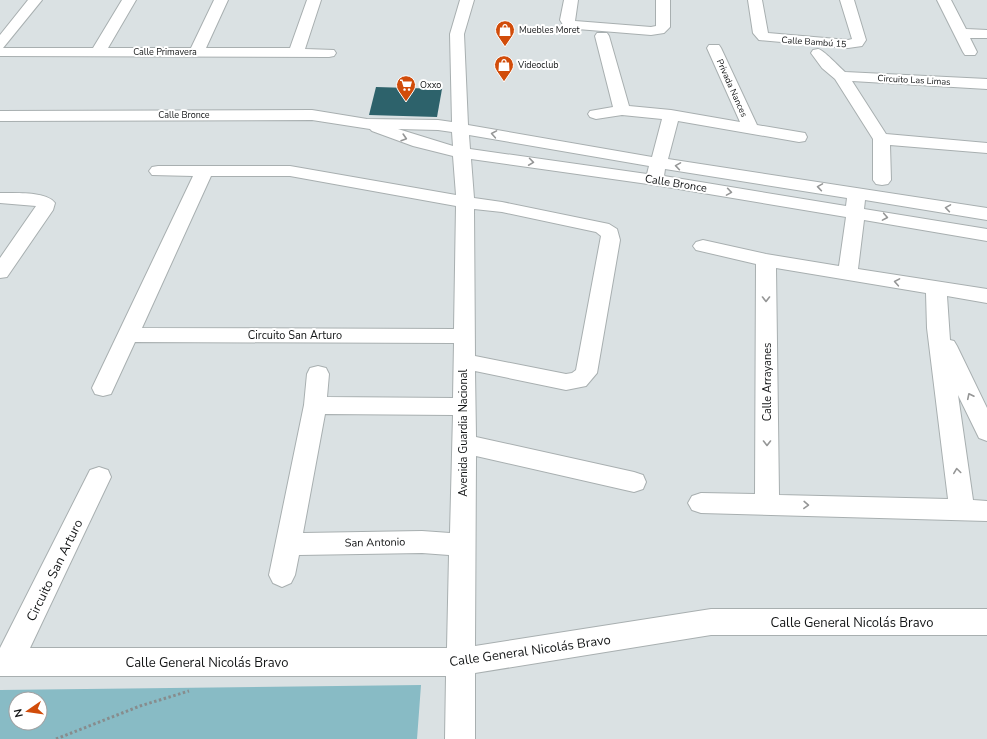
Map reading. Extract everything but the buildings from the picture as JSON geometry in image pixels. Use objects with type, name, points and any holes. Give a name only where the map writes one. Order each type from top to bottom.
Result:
[{"type":"street","points":[[0,44],[35,0]]},
{"type":"street","points":[[98,52],[129,0]]},
{"type":"street","points":[[197,52],[222,0]]},
{"type":"street","points":[[296,53],[314,0]]},
{"type":"street","name":"Avenida Guardia Nacional","points":[[460,739],[464,444],[463,336],[465,201],[461,153],[457,34],[468,0]]},
{"type":"street","points":[[571,0],[567,20],[570,24],[651,31],[659,30],[663,27],[663,0]]},
{"type":"street","name":"Calle Bambú 15","points":[[755,0],[760,33],[764,37],[834,43],[857,43],[859,40],[847,0]]},
{"type":"street","points":[[944,0],[970,52]]},
{"type":"street","points":[[960,33],[987,34]]},
{"type":"street","points":[[602,36],[622,110]]},
{"type":"street","name":"Privada Nances","points":[[714,48],[750,127]]},
{"type":"street","name":"Calle Primavera","points":[[0,52],[329,53]]},
{"type":"street","points":[[818,53],[827,65],[841,76],[881,139],[882,180]]},
{"type":"street","name":"Circuito Las Limas","points":[[841,76],[987,84]]},
{"type":"street","name":"Privada Nances","points":[[596,114],[622,110],[671,115],[750,127],[799,137]]},
{"type":"street","name":"Calle Bronce","points":[[0,116],[312,115],[367,124],[421,124],[460,128],[856,212],[987,235]]},
{"type":"street","points":[[657,171],[671,115]]},
{"type":"street","name":"Calle Bronce","points":[[367,124],[396,136],[461,153],[657,171],[856,193],[987,214]]},
{"type":"street","points":[[881,139],[987,148]]},
{"type":"street","points":[[158,171],[290,171],[437,198],[502,207],[602,228],[610,233],[612,240],[586,373],[578,380],[566,382],[463,361]]},
{"type":"street","points":[[103,388],[204,172]]},
{"type":"street","points":[[848,273],[856,212],[856,193]]},
{"type":"street","points":[[0,198],[37,200],[46,203],[44,210],[0,272]]},
{"type":"street","points":[[704,246],[766,260],[936,289],[987,296]]},
{"type":"street","name":"Calle Arrayanes","points":[[766,260],[767,504]]},
{"type":"street","points":[[936,289],[938,328],[962,510]]},
{"type":"street","points":[[938,328],[987,432]]},
{"type":"street","name":"Circuito San Arturo","points":[[127,335],[463,336]]},
{"type":"street","points":[[282,575],[315,405],[318,374]]},
{"type":"street","points":[[315,405],[464,407]]},
{"type":"street","points":[[464,444],[634,482]]},
{"type":"street","name":"Circuito San Arturo","points":[[5,662],[99,477]]},
{"type":"street","points":[[701,503],[987,511]]},
{"type":"street","name":"San Antonio","points":[[288,544],[422,542],[462,545]]},
{"type":"street","name":"Calle General Nicolás Bravo","points":[[5,662],[460,662],[711,622],[987,622]]},
{"type":"path","points":[[56,739],[140,706],[194,689]]},
{"type":"shaded area","points":[[421,685],[417,739],[0,739],[0,690]]},
{"type":"place","name":"Muebles Moret","points":[[505,47]]},
{"type":"place","name":"Videoclub","points":[[504,82]]},
{"type":"place","name":"Oxxo","points":[[406,102]]}]
